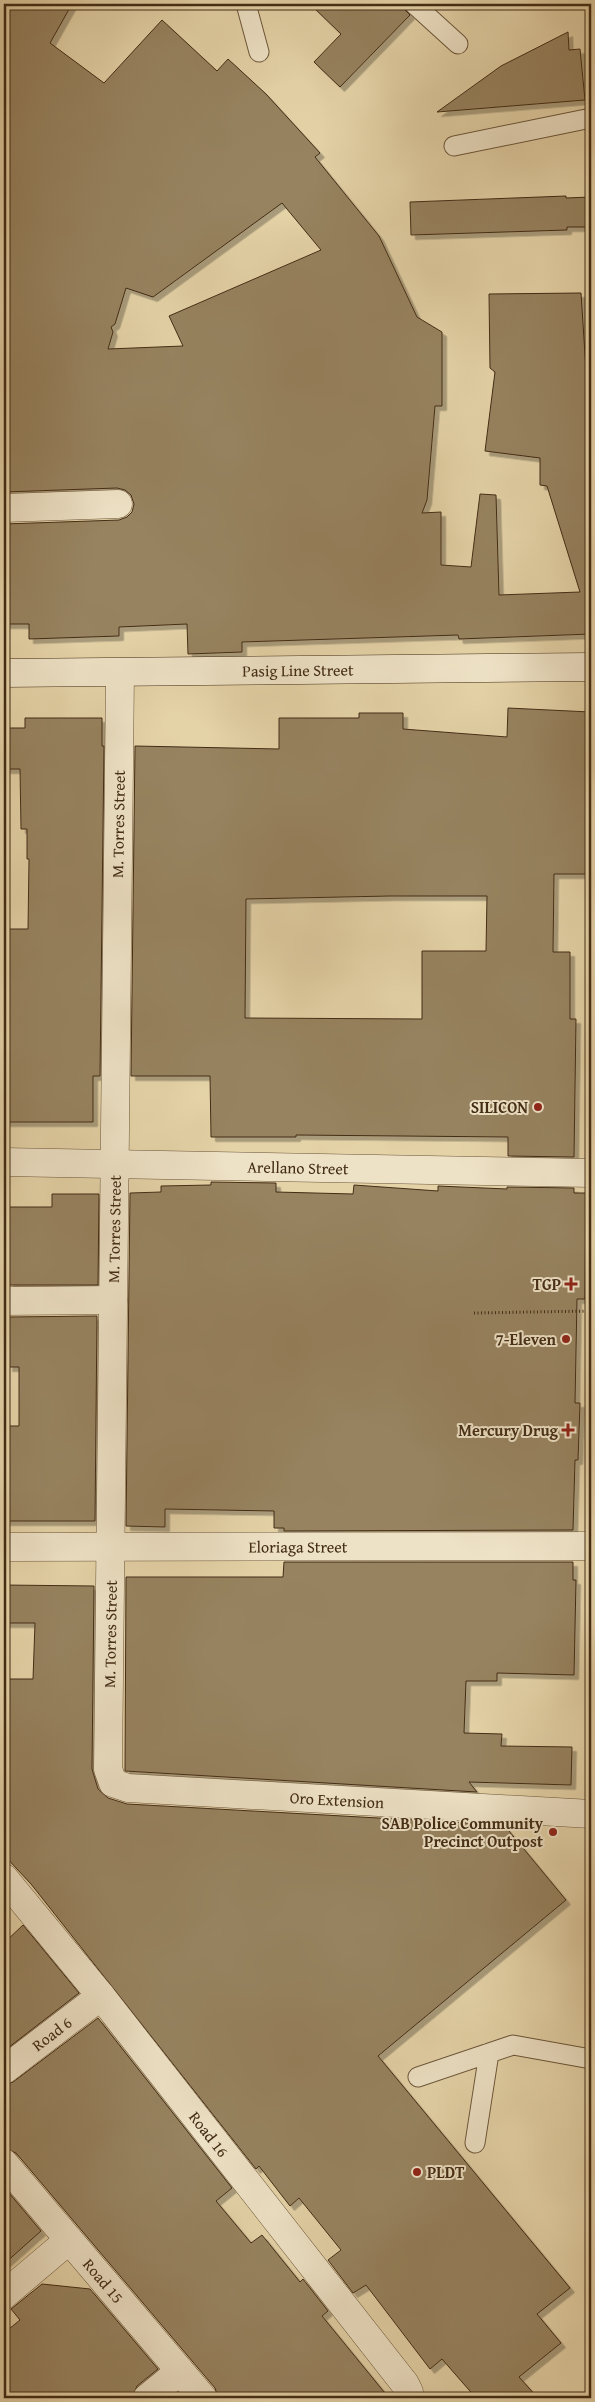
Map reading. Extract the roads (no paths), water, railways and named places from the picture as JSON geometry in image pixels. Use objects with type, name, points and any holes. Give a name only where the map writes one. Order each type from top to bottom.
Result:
[{"type":"street","points":[[4,508],[118,504]]},
{"type":"street","name":"Pasig Line Street","points":[[4,673],[120,674],[591,667]]},
{"type":"street","name":"M. Torres Street","points":[[112,1783],[108,1769],[120,674]]},
{"type":"street","name":"Arellano Street","points":[[4,1162],[591,1172]]},
{"type":"street","points":[[4,1301],[113,1300]]},
{"type":"street","name":"Eloriaga Street","points":[[4,1547],[591,1546]]},
{"type":"street","name":"Oro Extension","points":[[112,1783],[128,1788],[591,1814]]},
{"type":"street","name":"Road 16","points":[[4,1878],[100,1996],[405,2384],[409,2395]]},
{"type":"street","name":"Road 6","points":[[4,2070],[100,1996]]},
{"type":"street","name":"Road 15","points":[[4,2163],[203,2398]]},
{"type":"street","points":[[4,2295],[69,2240]]},
{"type":"street","points":[[147,2398],[180,2371]]},
{"type":"lane","points":[[246,4],[259,52]]},
{"type":"lane","points":[[414,4],[458,44]]},
{"type":"lane","points":[[454,146],[591,118]]},
{"type":"lane","points":[[418,2077],[513,2046],[591,2059]]},
{"type":"lane","points":[[475,2143],[489,2053]]},
{"type":"place","name":"SILICON","points":[[538,1107]]},
{"type":"place","name":"TGP","points":[[571,1284]]},
{"type":"place","name":"7-Eleven","points":[[566,1339]]},
{"type":"place","name":"Mercury Drug","points":[[568,1430]]},
{"type":"place","name":"SAB Police Community Precinct Outpost","points":[[553,1832]]},
{"type":"place","name":"PLDT","points":[[417,2172]]}]
